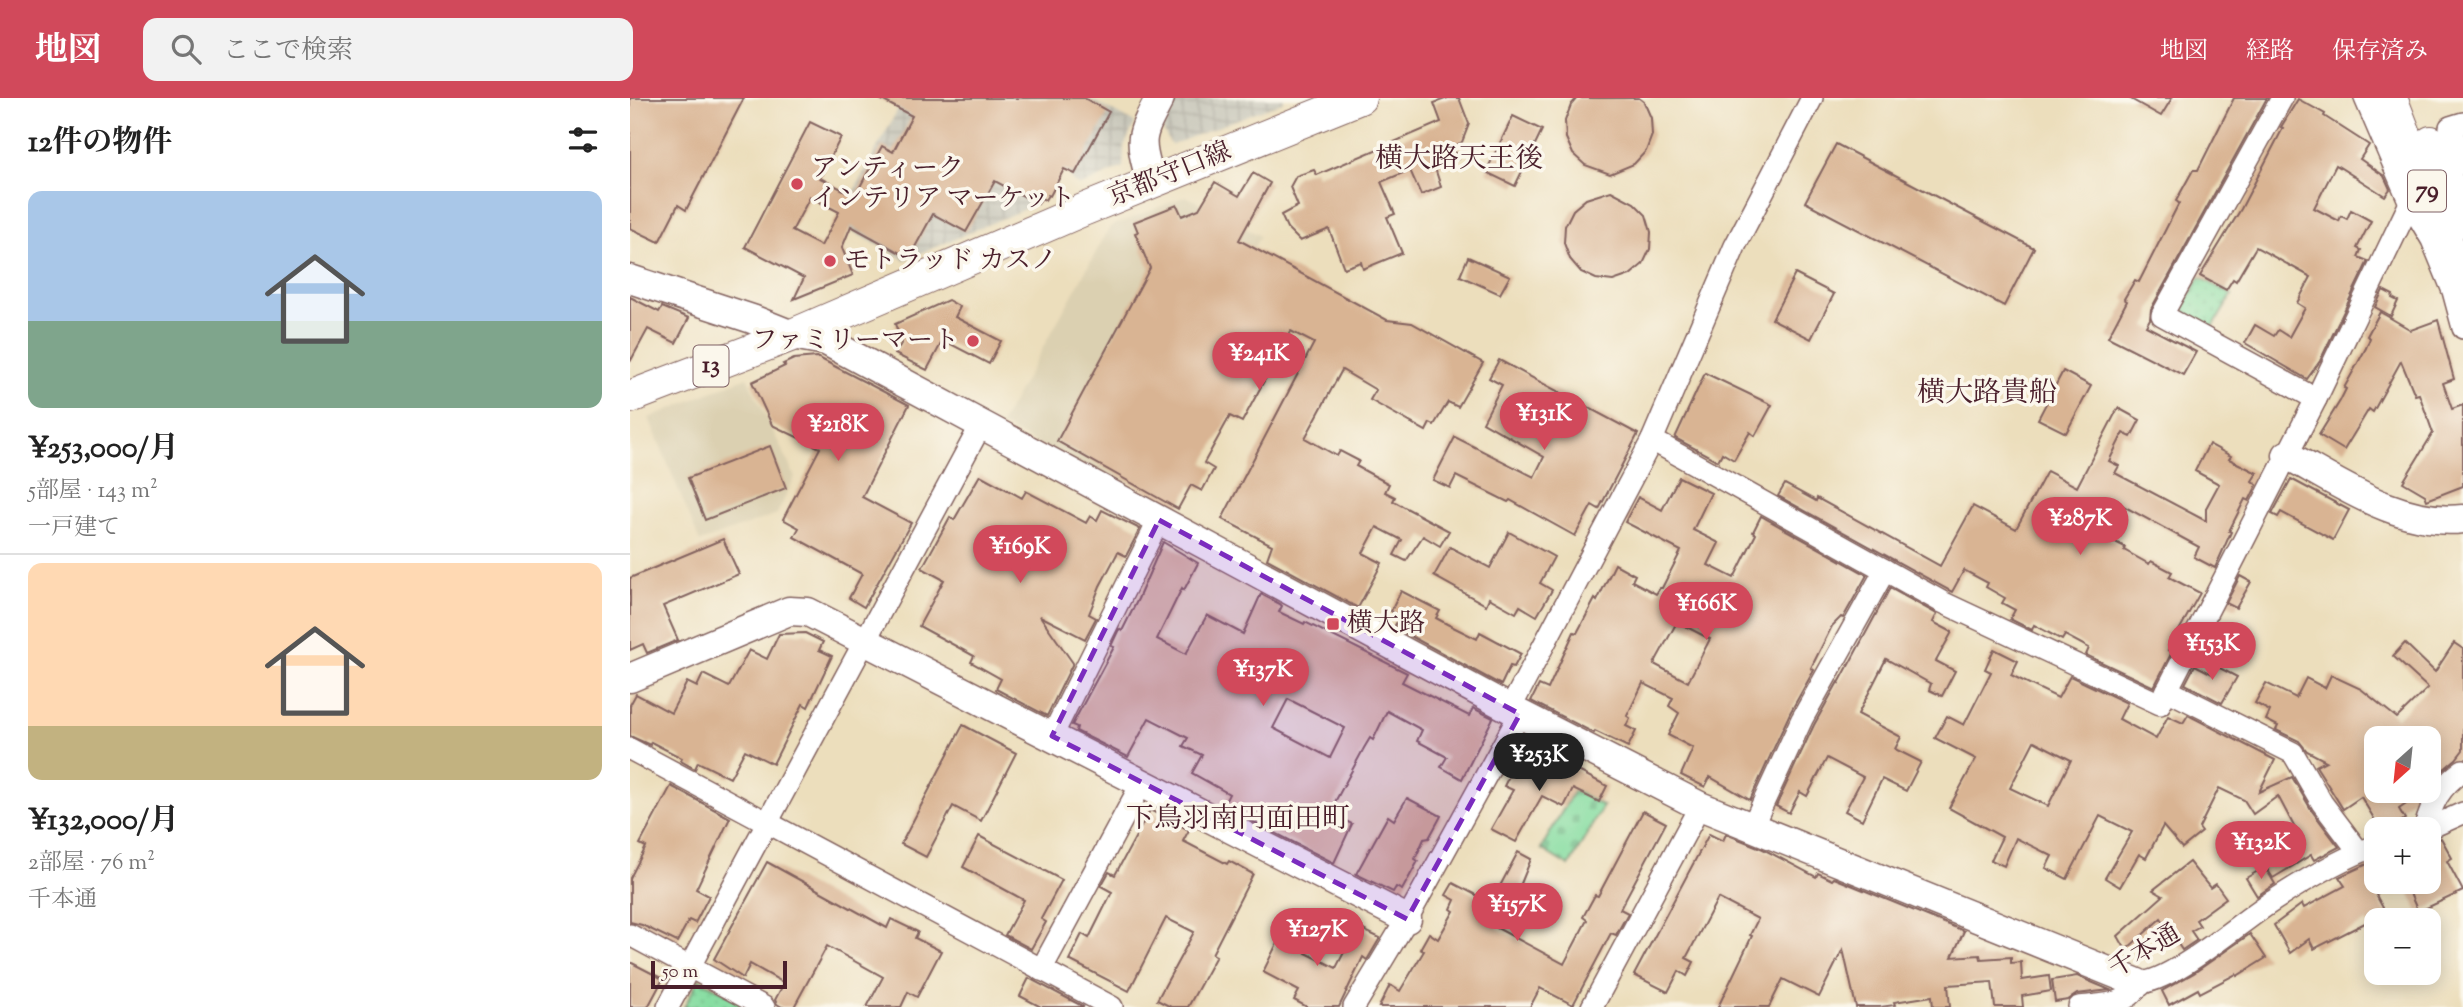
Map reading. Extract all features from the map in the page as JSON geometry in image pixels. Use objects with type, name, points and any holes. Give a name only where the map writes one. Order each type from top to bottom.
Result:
[{"type":"main road","name":"京都守口線","points":[[630,397],[792,335],[1360,98]]},
{"type":"main road","name":"79","points":[[2392,98],[2463,284]]},
{"type":"main road","name":"79","points":[[2414,98],[2463,221]]},
{"type":"street","points":[[1151,183],[1141,146],[1143,131],[1160,98]]},
{"type":"street","points":[[1354,1007],[1407,919],[1515,712],[1652,440],[1735,246],[1812,98]]},
{"type":"street","points":[[2282,98],[2162,315],[2316,399]]},
{"type":"street","points":[[2365,98],[2410,203],[2437,253],[2453,291],[2463,328]]},
{"type":"street","points":[[2463,123],[2451,127],[2463,164]]},
{"type":"street","points":[[1652,440],[1942,602],[2160,704],[2316,399],[2410,203]]},
{"type":"street","points":[[630,279],[792,335],[826,341],[1515,712],[1700,806],[2138,983]]},
{"type":"street","points":[[668,1007],[981,425]]},
{"type":"street","points":[[2287,455],[2375,503],[2428,519],[2463,519]]},
{"type":"street","points":[[1052,736],[1158,520]]},
{"type":"street","points":[[1752,827],[1802,719],[1885,570]]},
{"type":"street","points":[[630,678],[789,611],[808,612],[1407,919]]},
{"type":"street","points":[[2167,690],[2293,753],[2322,803],[2364,845]]},
{"type":"street","points":[[630,749],[1112,1007]]},
{"type":"street","points":[[2428,817],[2432,802],[2446,783],[2463,770]]},
{"type":"street","points":[[1041,970],[1142,783]]},
{"type":"street","points":[[1592,1007],[1700,806]]},
{"type":"street","points":[[2441,823],[2463,813]]},
{"type":"street","name":"千本通","points":[[2079,1007],[2122,1001],[2135,992],[2138,983],[2151,983],[2174,971],[2273,900],[2364,851]]},
{"type":"street","points":[[630,935],[764,1007]]},
{"type":"highlighted area","points":[[1159,520],[1520,714],[1407,919],[1052,736]]},
{"type":"shaded area","points":[[1007,98],[1088,98],[1135,123],[1124,146],[1123,167],[1081,186],[1073,182],[1069,173],[1014,145]]},
{"type":"shaded area","points":[[1178,98],[1284,98],[1282,102],[1171,145],[1162,128]]},
{"type":"shaded area","points":[[898,109],[913,116],[973,170],[1036,204],[905,260],[837,223]]},
{"type":"shaded area","points":[[1186,196],[1260,236],[1125,489],[1000,425],[1110,227]]},
{"type":"shaded area","points":[[747,377],[795,477],[777,514],[700,542],[649,418]]},
{"type":"green space","points":[[2200,277],[2232,295],[2210,332],[2189,320],[2183,308]]},
{"type":"green space","points":[[1574,790],[1603,806],[1569,866],[1541,849]]},
{"type":"green space","points":[[699,979],[752,1007],[684,1007]]},
{"type":"building","points":[[630,98],[744,98],[686,210],[678,205],[659,242],[630,228]]},
{"type":"building","points":[[878,98],[1084,98],[1109,112],[1075,174],[1064,169],[1050,196],[1045,200],[1041,198],[1038,204],[995,181],[966,232],[933,214],[909,258],[851,226],[842,248],[853,275],[794,299],[804,278],[745,247],[810,122],[841,137],[820,178],[855,196],[882,146],[893,152],[912,116]],"holes":[[[810,197],[839,212],[821,246],[792,231]]]},
{"type":"building","points":[[1448,98],[1459,98],[1469,124],[1462,142],[1453,147],[1458,159],[1435,168],[1441,187],[1421,195],[1410,170],[1381,182],[1395,214],[1387,217],[1402,253],[1363,269],[1361,262],[1344,268],[1329,229],[1300,241],[1287,228],[1281,215],[1298,206],[1290,187],[1296,176],[1314,170],[1317,175],[1441,122],[1434,103]]},
{"type":"building","points":[[1577,98],[1639,98],[1644,102],[1651,118],[1652,135],[1646,151],[1634,164],[1610,174],[1585,165],[1573,154],[1566,138],[1565,121]]},
{"type":"building","points":[[2129,98],[2172,98],[2161,116]]},
{"type":"building","points":[[2234,98],[2267,98],[2151,309],[2146,326],[2196,352],[2183,375],[2108,337],[2127,301],[2124,299],[2135,280],[2139,282],[2179,203],[2176,201],[2193,170],[2198,170]]},
{"type":"building","points":[[2298,99],[2369,145],[2360,159],[2384,176],[2390,189],[2385,196],[2336,165],[2314,208],[2339,221],[2341,216],[2347,219],[2351,210],[2371,221],[2357,248],[2361,250],[2358,257],[2368,261],[2320,361],[2307,379],[2245,343],[2255,325],[2274,336],[2278,330],[2289,337],[2305,308],[2297,303],[2311,277],[2256,247],[2236,281],[2233,279],[2226,290],[2200,276],[2241,209],[2283,128],[2281,127]]},
{"type":"building","points":[[1513,116],[1542,130],[1515,186],[1486,172]]},
{"type":"building","points":[[1836,144],[2034,248],[2004,306],[1805,202]]},
{"type":"building","points":[[1253,173],[1270,183],[1239,240],[1387,320],[1412,323],[1483,363],[1458,407],[1448,402],[1434,425],[1430,423],[1426,431],[1370,400],[1376,390],[1342,370],[1305,438],[1337,456],[1340,451],[1359,461],[1356,466],[1389,484],[1385,492],[1395,497],[1393,501],[1449,531],[1440,546],[1423,536],[1406,561],[1394,555],[1402,540],[1377,527],[1363,553],[1382,563],[1358,608],[1267,559],[1272,545],[1222,519],[1314,343],[1291,331],[1242,422],[1230,416],[1204,463],[1214,469],[1202,491],[1191,485],[1178,509],[1057,441],[1150,268],[1135,233],[1138,232],[1134,222],[1177,205],[1182,216],[1199,209],[1215,182],[1239,196]]},
{"type":"building","points":[[1611,191],[1634,203],[1646,215],[1651,232],[1650,249],[1643,264],[1630,275],[1613,281],[1596,279],[1581,272],[1570,259],[1564,243],[1565,226],[1573,210],[1586,199]]},
{"type":"building","points":[[1468,257],[1510,276],[1500,294],[1460,276]]},
{"type":"building","points":[[1795,274],[1834,294],[1811,339],[1772,319]]},
{"type":"building","points":[[2383,290],[2398,301],[2391,316],[2375,307]]},
{"type":"building","points":[[630,297],[659,312],[662,307],[689,318],[676,343],[648,329],[630,362]]},
{"type":"building","points":[[948,300],[960,307],[955,317],[1001,341],[989,364],[943,340],[927,370],[895,354],[902,342],[895,324]]},
{"type":"building","points":[[2380,312],[2411,330],[2438,320],[2454,379],[2443,383],[2452,409],[2463,405],[2463,486],[2427,500],[2425,495],[2403,482],[2433,433],[2419,394],[2415,395],[2401,361],[2373,412],[2369,409],[2344,450],[2319,435],[2346,389],[2344,388],[2366,348],[2370,338],[2367,336]]},
{"type":"building","points":[[817,357],[909,405],[862,497],[911,523],[864,607],[849,598],[862,574],[794,537],[799,528],[783,519],[820,448],[772,425],[752,382],[794,359]]},
{"type":"building","points":[[1499,360],[1638,434],[1599,509],[1592,505],[1575,536],[1510,500],[1508,502],[1456,476],[1450,488],[1433,480],[1455,437],[1534,477],[1544,457],[1483,422],[1502,385],[1489,378]]},
{"type":"building","points":[[2063,371],[2091,386],[2066,433],[2038,419]]},
{"type":"building","points":[[1705,373],[1772,405],[1755,436],[1750,432],[1734,460],[1722,453],[1718,461],[1675,438]]},
{"type":"building","points":[[2118,408],[2140,420],[2131,437],[2123,433],[2109,461],[2119,466],[2115,473],[2206,521],[2206,508],[2219,484],[2195,471],[2209,444],[2231,456],[2229,459],[2257,473],[2252,481],[2257,485],[2249,501],[2245,499],[2215,568],[2194,557],[2199,547],[2105,496],[2091,520],[2096,523],[2092,530],[2125,547],[2124,550],[2149,564],[2151,561],[2172,572],[2169,577],[2200,593],[2168,650],[2172,652],[2154,687],[2086,655],[2089,648],[2065,635],[2062,640],[2034,625],[2032,630],[2010,619],[2015,610],[2002,603],[2005,598],[1986,587],[1988,583],[1964,570],[1952,592],[1778,496],[1785,484],[1816,501],[1817,498],[1940,566],[1973,506],[2016,529],[2047,471],[2077,487]]},
{"type":"building","points":[[770,446],[786,488],[705,520],[688,478]]},
{"type":"building","points":[[980,475],[1022,498],[1026,491],[1086,523],[1090,516],[1097,520],[1102,510],[1140,529],[1126,556],[1118,552],[1100,586],[1089,614],[1096,618],[1085,639],[1040,616],[1073,663],[1047,716],[996,689],[1001,679],[971,662],[974,656],[919,626],[944,580],[922,568],[950,517],[954,520]]},
{"type":"building","points":[[1679,477],[1711,493],[1693,530],[1719,543],[1708,565],[1734,578],[1756,534],[1753,532],[1761,516],[1867,575],[1843,618],[1832,626],[1811,668],[1814,670],[1790,713],[1750,800],[1710,777],[1705,787],[1681,775],[1693,748],[1668,735],[1679,713],[1669,706],[1673,698],[1643,683],[1627,716],[1630,718],[1626,726],[1636,731],[1628,747],[1531,701],[1539,685],[1548,689],[1574,632],[1577,633],[1595,599],[1597,601],[1615,564],[1635,575],[1632,581],[1656,594],[1662,588],[1681,551],[1625,522],[1638,497],[1662,510]],"holes":[[[1677,622],[1710,639],[1688,682],[1654,664]]]},
{"type":"building","points":[[2291,479],[2349,510],[2333,540],[2281,512],[2278,517],[2272,514]]},
{"type":"building","points":[[1509,532],[1554,557],[1540,583],[1552,590],[1537,616],[1520,606],[1516,613],[1489,598],[1486,605],[1434,576],[1450,547],[1490,568]]},
{"type":"building","points":[[723,539],[739,574],[663,606],[678,640],[647,653],[643,644],[630,650],[630,578]]},
{"type":"building","points":[[1163,542],[1198,563],[1184,590],[1182,588],[1157,639],[1186,654],[1207,615],[1243,634],[1261,594],[1282,606],[1279,612],[1304,624],[1305,622],[1407,673],[1402,682],[1469,716],[1473,708],[1493,718],[1462,779],[1441,767],[1447,757],[1417,741],[1422,730],[1387,711],[1373,740],[1370,738],[1329,813],[1352,824],[1334,863],[1223,806],[1229,794],[1192,773],[1202,755],[1183,746],[1188,738],[1149,718],[1128,757],[1076,731],[1077,727],[1072,725],[1114,647],[1111,646],[1119,629],[1122,631]],"holes":[[[1288,699],[1345,728],[1330,758],[1273,728]]]},
{"type":"building","points":[[2240,576],[2251,582],[2236,608],[2226,603]]},
{"type":"building","points":[[1890,588],[1937,614],[1933,622],[1952,632],[1936,661],[1955,671],[1942,696],[1929,690],[1931,684],[1886,659],[1858,714],[1901,737],[1895,749],[1921,762],[1906,791],[1882,779],[1862,820],[1845,811],[1863,777],[1827,758],[1807,796],[1800,792],[1789,813],[1776,806],[1814,725]]},
{"type":"building","points":[[1401,591],[1440,611],[1436,618],[1447,624],[1477,639],[1480,632],[1521,654],[1514,667],[1510,666],[1501,685],[1394,627],[1400,616],[1391,611]]},
{"type":"building","points":[[805,633],[823,642],[819,650],[832,656],[808,707],[803,704],[773,764],[745,750],[730,778],[698,762],[695,769],[681,761],[682,758],[651,742],[650,745],[630,736],[630,705],[636,694],[671,713],[687,682],[697,687],[703,674],[729,687],[749,650],[767,659],[779,634]]},
{"type":"building","points":[[2405,643],[2435,672],[2454,643],[2463,649],[2463,750],[2441,772],[2441,726],[2364,726],[2364,802],[2361,797],[2343,809],[2316,766],[2326,761],[2307,751],[2299,741],[2276,730],[2278,726],[2266,720],[2270,711],[2255,703],[2266,683],[2296,698],[2306,678],[2325,688],[2331,675],[2361,689],[2397,718],[2428,688],[2393,656]]},
{"type":"building","points":[[1994,649],[2018,661],[2011,675],[2058,698],[2070,676],[2127,703],[2119,719],[2156,739],[2168,716],[2183,723],[2188,715],[2275,760],[2259,792],[2292,777],[2312,811],[2339,847],[2314,860],[2311,855],[2273,878],[2260,858],[2297,832],[2278,796],[2253,814],[2244,800],[2219,788],[2199,828],[2202,832],[2182,848],[2163,826],[2146,858],[2139,854],[2120,887],[2105,878],[2132,832],[2100,816],[2067,879],[2046,868],[2052,856],[2016,838],[2004,866],[1991,860],[2002,837],[1949,808],[1976,759],[1935,738],[1947,716],[1964,725],[1991,672],[1985,669]],"holes":[[[2034,741],[2071,760],[2048,806],[2010,788]]]},
{"type":"building","points":[[2195,665],[2212,674],[2216,666],[2237,677],[2222,703],[2185,684]]},
{"type":"building","points":[[963,725],[1016,753],[981,821],[953,806],[926,857],[901,844]]},
{"type":"building","points":[[1521,752],[1566,775],[1571,767],[1607,786],[1599,802],[1573,789],[1564,807],[1542,796],[1516,842],[1491,829],[1513,790],[1504,786]]},
{"type":"building","points":[[671,786],[730,818],[696,889],[709,896],[695,923],[689,920],[677,942],[630,922],[630,878],[646,847],[640,844]]},
{"type":"building","points":[[1407,798],[1441,816],[1429,838],[1424,839],[1415,859],[1418,861],[1402,890],[1396,887],[1393,892],[1356,874],[1388,816],[1394,820]]},
{"type":"building","points":[[2365,803],[2408,803],[2399,809],[2404,817],[2373,817]]},
{"type":"building","points":[[1150,810],[1189,830],[1183,841],[1253,874],[1212,954],[1216,956],[1188,1007],[1171,1007],[1157,1000],[1194,932],[1166,918],[1129,991],[1069,960],[1082,934],[1089,938],[1112,892],[1101,886],[1109,872],[1115,875]]},
{"type":"building","points":[[1643,811],[1666,823],[1620,909],[1628,913],[1616,935],[1611,933],[1573,1005],[1540,988],[1530,1007],[1379,1007],[1390,985],[1400,991],[1424,951],[1420,949],[1429,933],[1438,939],[1454,911],[1451,909],[1455,900],[1446,895],[1453,883],[1491,903],[1518,852],[1531,859],[1518,891],[1516,890],[1497,928],[1564,964],[1587,920],[1583,917],[1595,895],[1598,896]]},
{"type":"building","points":[[1709,834],[1723,841],[1726,834],[1763,849],[1816,877],[1818,873],[1832,880],[1834,878],[1964,931],[1952,957],[2011,957],[2011,963],[2021,962],[2022,980],[2049,976],[2051,991],[2022,996],[2023,1007],[1995,1007],[1992,982],[1948,985],[1950,1007],[1933,1007],[1932,996],[1894,1002],[1895,1005],[1856,1007],[1843,949],[1819,997],[1783,979],[1769,1007],[1718,1007],[1758,919],[1718,898],[1686,958],[1694,962],[1687,976],[1679,971],[1668,992],[1634,975]]},
{"type":"building","points":[[979,836],[1062,880],[1041,919],[1046,922],[1031,949],[1005,935],[1024,900],[963,867]]},
{"type":"building","points":[[2441,838],[2452,858],[2447,861],[2463,891],[2427,908],[2416,908],[2410,894],[2441,894]]},
{"type":"building","points":[[767,862],[887,928],[891,919],[918,932],[915,938],[941,951],[917,997],[908,992],[901,1007],[867,1007],[883,977],[827,946],[794,1007],[782,1007],[775,1000],[784,983],[750,964],[743,978],[714,959]]},
{"type":"building","points":[[2189,862],[2210,888],[2216,884],[2226,898],[2196,920],[2200,926],[2191,931],[2197,940],[2182,950],[2161,918],[2126,950],[2118,936],[2163,896],[2153,890]]},
{"type":"building","points":[[2364,866],[2364,894],[2378,894],[2383,908],[2364,908],[2364,924],[2314,949],[2309,939],[2290,953],[2274,925],[2302,904],[2304,908],[2345,886],[2339,877]]},
{"type":"building","points":[[2265,867],[2275,884],[2257,896],[2246,878]]},
{"type":"building","points":[[1286,925],[1313,939],[1306,953],[1336,968],[1357,927],[1380,938],[1367,960],[1363,957],[1339,1007],[1307,1007],[1294,1000],[1299,991],[1263,972]]},
{"type":"building","points":[[2250,934],[2266,958],[2237,976],[2236,974],[2200,993],[2198,989],[2169,1005],[2162,991],[2194,973]]},
{"type":"building","points":[[630,962],[663,979],[648,1007],[630,1007]]},
{"type":"building","points":[[2077,976],[2110,990],[2077,994],[2068,1000],[2055,1002],[2052,980]]},
{"type":"building","points":[[1029,978],[1084,1007],[1041,1007],[1020,996]]},
{"type":"place","name":"アンティーク インテリア マーケット","points":[[797,184]]},
{"type":"place","name":"モトラッド カスノ","points":[[830,261]]},
{"type":"place","name":"ファミリーマート","points":[[973,341]]},
{"type":"place","name":"横大路","points":[[1333,624]]},
{"type":"district","name":"横大路天王後","points":[[1459,160]]},
{"type":"district","name":"横大路貴船","points":[[1987,394]]},
{"type":"district","name":"下鳥羽南円面田町","points":[[1238,820]]}]
